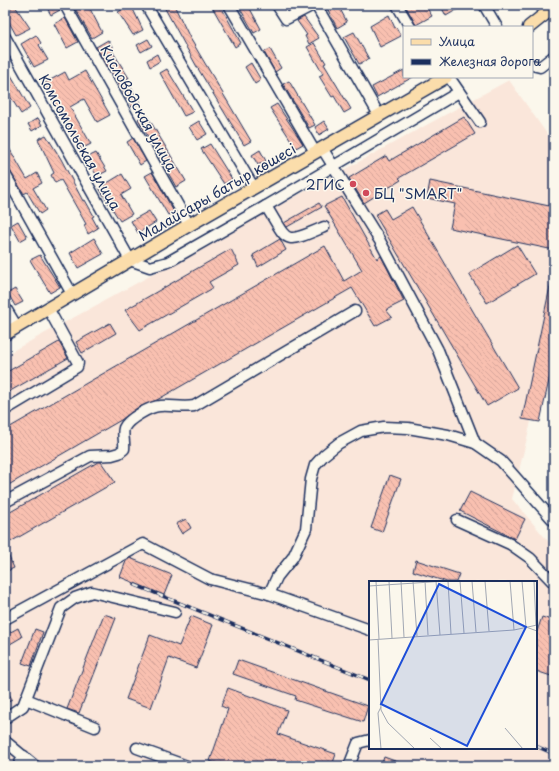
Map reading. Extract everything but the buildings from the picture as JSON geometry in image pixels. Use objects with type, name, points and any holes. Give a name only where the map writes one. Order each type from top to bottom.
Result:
[{"type":"main road","points":[[530,26],[554,7]]},
{"type":"main road","name":"Малайсары батыр көшесі","points":[[5,334],[189,225],[444,78]]},
{"type":"street","name":"Кисловодская улица","points":[[65,5],[189,225]]},
{"type":"street","points":[[146,5],[254,188]]},
{"type":"street","points":[[229,5],[318,150],[333,166],[380,241],[438,350],[475,443]]},
{"type":"street","points":[[277,5],[286,19],[314,5],[379,115]]},
{"type":"street","points":[[398,5],[409,26]]},
{"type":"street","points":[[484,5],[496,26]]},
{"type":"street","name":"Комсомольская улица","points":[[5,37],[130,260]]},
{"type":"street","points":[[533,65],[540,67],[554,56]]},
{"type":"street","points":[[444,78],[460,92],[480,122]]},
{"type":"street","points":[[130,260],[150,268],[168,262],[460,92]]},
{"type":"street","points":[[5,174],[72,294]]},
{"type":"street","points":[[266,206],[284,235],[289,239],[296,239],[324,227]]},
{"type":"street","points":[[5,307],[17,327]]},
{"type":"street","points":[[5,410],[77,367],[78,363],[48,308]]},
{"type":"street","points":[[5,502],[90,456],[119,453],[124,449],[124,428],[128,422],[138,415],[158,406],[183,408],[194,406],[355,311]]},
{"type":"street","points":[[269,594],[277,577],[293,557],[306,529],[311,479],[315,466],[324,454],[339,443],[361,431],[384,427],[408,428],[448,435],[475,443],[501,461],[554,521]]},
{"type":"street","points":[[457,520],[510,544],[530,558],[554,583]]},
{"type":"street","points":[[5,618],[143,544],[210,579],[269,594],[369,630]]},
{"type":"street","points":[[5,718],[23,706],[61,608],[75,598],[92,592],[174,612]]},
{"type":"street","points":[[26,699],[96,727]]},
{"type":"street","points":[[5,740],[35,766]]},
{"type":"street","points":[[349,766],[358,743],[369,740]]},
{"type":"street","points":[[137,748],[187,766]]},
{"type":"street","points":[[18,766],[24,756]]},
{"type":"shaded area","points":[[509,80],[554,144],[554,328],[512,499],[554,548],[554,766],[11,766],[5,755],[5,355]]},
{"type":"railway","points":[[135,585],[369,680]]},
{"type":"railway","points":[[537,746],[554,754]]},
{"type":"place","name":"2ГИС","points":[[353,184]]},
{"type":"place","name":"БЦ \"SMART\"","points":[[366,193]]}]
